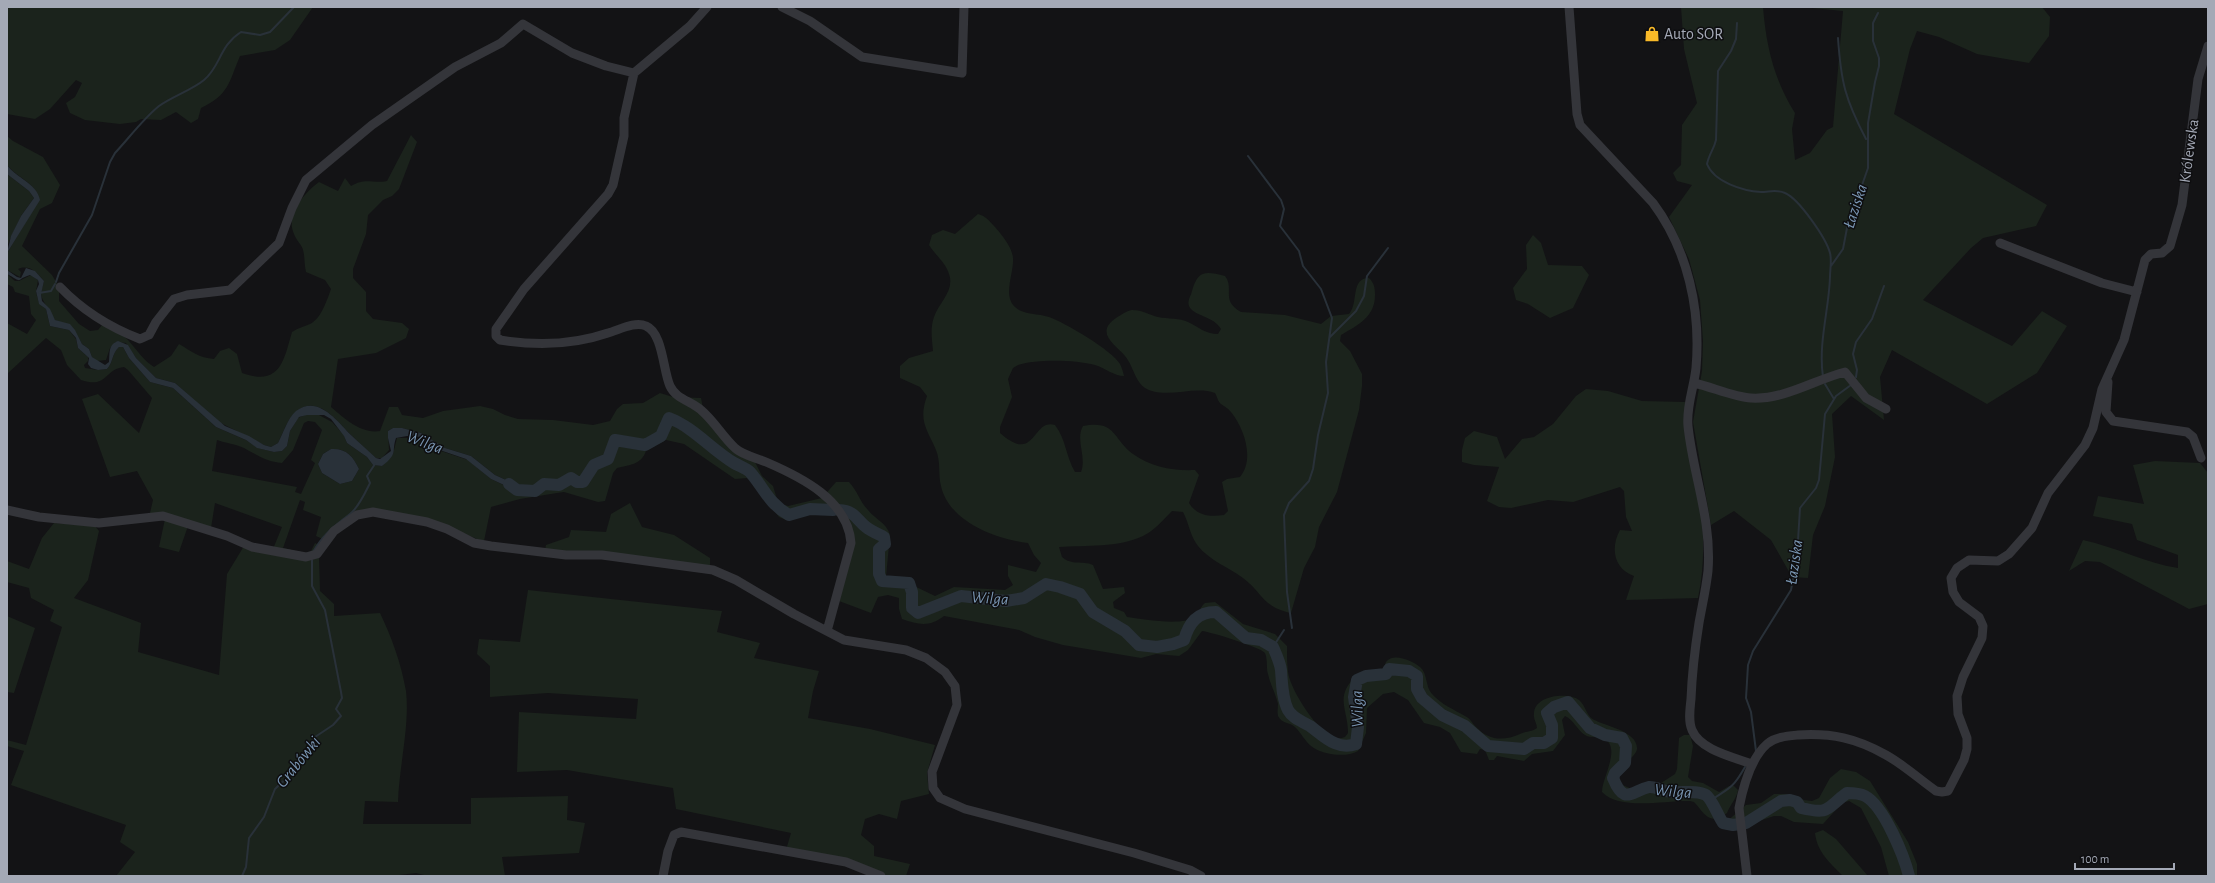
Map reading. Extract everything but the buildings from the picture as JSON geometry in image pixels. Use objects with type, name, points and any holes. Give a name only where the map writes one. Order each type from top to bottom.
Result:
[{"type":"street","points":[[707,7],[690,26],[634,74],[624,118],[624,136],[613,184],[608,194],[524,289],[496,329],[496,336],[500,340],[535,344],[570,342],[603,335],[635,325],[648,327],[656,335],[672,390],[682,399],[700,409],[736,450],[781,469],[820,491],[837,510],[850,532],[851,543],[827,631]]},
{"type":"street","points":[[782,7],[810,21],[862,57],[962,73],[964,7]]},
{"type":"street","points":[[1569,7],[1577,114],[1580,125],[1652,203],[1674,236],[1684,260],[1694,301],[1697,340],[1694,383],[1688,412],[1688,425],[1702,492],[1708,545],[1708,569],[1698,627],[1691,690],[1691,728],[1694,735],[1712,748],[1752,764]]},
{"type":"street","points":[[60,287],[79,306],[98,319],[140,339],[149,335],[156,322],[174,299],[187,295],[230,290],[279,243],[292,208],[306,180],[372,124],[455,67],[501,43],[523,24],[572,53],[606,66],[634,74]]},
{"type":"street","name":"Królewska","points":[[2137,292],[2147,256],[2162,253],[2170,246],[2182,205],[2198,79],[2208,46]]},
{"type":"street","points":[[1747,876],[1739,808],[1752,764],[1767,744],[1786,736],[1824,733],[1845,737],[1887,755],[1936,791],[1942,792],[1948,791],[1953,784],[1967,750],[1967,738],[1958,714],[1957,696],[1963,677],[1982,638],[1983,626],[1979,617],[1959,602],[1953,592],[1951,578],[1957,568],[1969,560],[1998,561],[2009,554],[2032,528],[2048,493],[2085,446],[2093,428],[2102,389],[2124,340],[2137,292],[2102,283],[2000,243]]},
{"type":"street","points":[[1694,383],[1738,396],[1764,398],[1807,386],[1845,372],[1866,398],[1886,409]]},
{"type":"street","points":[[2107,376],[2106,412],[2113,421],[2187,432],[2193,436],[2201,458]]},
{"type":"street","points":[[7,510],[39,518],[99,523],[163,516],[228,536],[252,547],[306,557],[317,554],[334,531],[357,515],[373,512],[428,522],[447,529],[474,543],[490,546],[566,555],[602,555],[713,570],[736,580],[794,614],[844,640],[884,645],[906,650],[926,658],[945,672],[955,686],[957,705],[932,772],[933,788],[940,798],[965,809],[1134,853],[1190,870],[1201,876]]},
{"type":"street","points":[[662,876],[674,835],[681,832],[846,862],[881,876]]},
{"type":"shaded area","points":[[7,7],[313,7],[290,40],[275,50],[240,56],[223,93],[201,108],[198,119],[191,123],[176,112],[161,120],[141,119],[136,122],[120,124],[85,120],[70,113],[66,103],[75,97],[82,83],[76,80],[50,109],[35,119],[7,114]]},
{"type":"shaded area","points":[[1681,7],[1763,7],[1766,35],[1772,62],[1776,75],[1795,113],[1792,129],[1795,160],[1810,153],[1827,130],[1833,127],[1843,11],[1802,7],[2042,7],[2050,17],[2049,36],[2029,63],[1977,54],[1939,37],[1917,31],[1910,49],[1894,114],[2047,205],[2036,226],[1983,238],[1971,248],[1923,300],[2012,346],[2042,311],[2067,326],[2037,373],[1987,404],[1892,350],[1880,377],[1884,420],[1851,396],[1832,414],[1835,457],[1825,506],[1813,535],[1808,578],[1792,577],[1771,540],[1734,511],[1711,525],[1693,422],[1702,371],[1703,341],[1700,300],[1689,259],[1669,217],[1692,185],[1677,181],[1673,173],[1681,165],[1682,125],[1697,103],[1684,49]]},
{"type":"shaded area","points":[[411,135],[417,142],[399,189],[392,196],[383,200],[368,215],[366,234],[353,269],[353,278],[366,292],[366,311],[373,319],[402,323],[409,329],[406,338],[376,353],[338,359],[331,407],[348,421],[366,430],[380,431],[389,407],[398,407],[402,415],[423,418],[443,411],[480,406],[493,409],[518,419],[553,420],[593,425],[610,421],[617,409],[623,404],[643,403],[660,393],[673,397],[701,398],[705,419],[730,443],[753,458],[762,476],[773,486],[777,499],[782,504],[788,506],[822,498],[836,482],[849,482],[865,507],[886,527],[890,535],[886,577],[908,583],[935,596],[954,587],[1005,590],[1013,585],[1008,576],[1008,565],[1036,572],[1041,563],[1034,555],[1028,543],[1015,541],[989,533],[964,519],[953,510],[946,499],[941,486],[938,455],[925,424],[923,412],[927,396],[920,387],[900,378],[900,366],[909,358],[933,351],[933,321],[936,312],[946,296],[950,286],[948,270],[929,245],[932,235],[943,230],[955,234],[978,214],[985,217],[1004,237],[1012,254],[1013,264],[1009,296],[1014,306],[1021,311],[1049,317],[1076,331],[1116,358],[1122,368],[1124,376],[1117,375],[1087,363],[1046,361],[1018,365],[1013,368],[1008,379],[1012,397],[1000,427],[1000,433],[1012,442],[1021,444],[1027,443],[1042,428],[1048,425],[1055,425],[1062,436],[1075,472],[1081,472],[1083,460],[1080,437],[1083,426],[1094,425],[1108,428],[1126,448],[1147,462],[1170,469],[1195,470],[1199,475],[1189,503],[1196,511],[1209,516],[1224,515],[1228,511],[1222,482],[1227,479],[1240,477],[1247,462],[1246,444],[1240,426],[1230,411],[1220,403],[1215,393],[1200,391],[1160,393],[1146,389],[1142,386],[1125,356],[1109,338],[1107,329],[1110,323],[1126,312],[1136,310],[1158,317],[1185,321],[1206,332],[1218,334],[1221,329],[1218,325],[1214,321],[1191,309],[1188,302],[1197,279],[1203,274],[1212,273],[1225,276],[1229,285],[1229,299],[1235,308],[1241,312],[1285,315],[1321,324],[1331,316],[1349,314],[1354,304],[1359,282],[1363,279],[1369,278],[1373,283],[1375,290],[1372,309],[1364,320],[1341,335],[1340,341],[1350,351],[1362,374],[1359,410],[1337,492],[1319,527],[1315,547],[1304,568],[1291,613],[1274,607],[1268,603],[1243,578],[1202,551],[1193,538],[1183,512],[1172,511],[1151,531],[1133,540],[1113,544],[1059,547],[1062,557],[1073,562],[1093,565],[1103,589],[1124,587],[1125,593],[1113,602],[1114,608],[1124,612],[1127,617],[1173,622],[1182,621],[1196,616],[1205,603],[1215,602],[1243,624],[1275,634],[1287,646],[1287,666],[1289,677],[1300,701],[1324,732],[1333,738],[1343,738],[1348,733],[1344,697],[1345,690],[1349,683],[1356,676],[1378,680],[1382,677],[1384,667],[1389,659],[1403,658],[1413,662],[1423,670],[1428,687],[1436,698],[1470,719],[1481,732],[1486,735],[1502,739],[1533,730],[1537,728],[1534,716],[1535,708],[1539,703],[1552,697],[1567,696],[1579,700],[1591,718],[1626,733],[1632,737],[1636,743],[1636,752],[1616,773],[1614,777],[1616,782],[1636,791],[1651,784],[1661,783],[1675,774],[1677,769],[1679,738],[1684,735],[1690,735],[1693,746],[1688,777],[1692,781],[1703,783],[1719,792],[1729,786],[1734,786],[1738,790],[1736,796],[1727,813],[1716,818],[1708,817],[1694,802],[1690,801],[1631,803],[1610,798],[1602,792],[1611,757],[1610,745],[1606,740],[1585,735],[1571,720],[1565,716],[1562,720],[1565,735],[1553,751],[1532,754],[1524,761],[1497,756],[1494,760],[1489,760],[1485,750],[1480,749],[1477,754],[1461,752],[1450,733],[1440,727],[1424,723],[1408,700],[1394,692],[1383,694],[1367,708],[1366,733],[1358,751],[1341,755],[1321,752],[1311,746],[1295,727],[1284,722],[1278,716],[1278,704],[1267,672],[1265,653],[1245,644],[1207,632],[1202,631],[1188,650],[1179,656],[1156,654],[1141,658],[1063,645],[1035,637],[1019,630],[944,616],[934,622],[924,624],[914,623],[902,619],[899,609],[899,598],[888,595],[878,597],[871,613],[839,601],[854,546],[852,530],[839,507],[832,512],[811,513],[786,520],[779,517],[756,485],[747,478],[735,479],[684,444],[666,440],[646,451],[644,456],[638,462],[617,468],[613,473],[605,501],[598,502],[564,492],[520,499],[491,507],[484,541],[432,521],[406,514],[381,510],[363,511],[357,513],[337,527],[325,540],[316,536],[321,517],[303,510],[305,502],[300,500],[283,548],[305,553],[311,551],[315,543],[321,546],[311,554],[293,554],[273,549],[282,527],[215,503],[211,528],[164,514],[150,513],[153,500],[137,471],[110,477],[82,399],[98,394],[139,433],[152,398],[124,367],[113,371],[105,378],[96,382],[81,380],[67,365],[61,350],[46,338],[7,374],[7,323],[27,334],[36,320],[31,314],[29,296],[15,292],[13,287],[7,284],[7,274],[15,281],[19,281],[31,275],[38,280],[36,292],[39,303],[46,309],[50,326],[69,330],[76,339],[78,348],[88,357],[88,361],[84,365],[85,368],[98,370],[107,369],[117,349],[119,347],[123,347],[129,358],[150,382],[173,388],[216,427],[246,440],[258,448],[274,452],[282,451],[287,446],[290,431],[298,418],[305,415],[317,414],[332,422],[344,435],[347,443],[367,457],[373,465],[382,466],[393,454],[397,438],[419,438],[435,449],[468,460],[491,479],[523,494],[524,488],[495,475],[471,456],[445,448],[421,433],[402,428],[393,428],[388,431],[389,450],[382,458],[376,458],[332,416],[319,407],[304,407],[296,412],[288,423],[278,443],[271,447],[264,445],[219,422],[175,383],[156,378],[136,358],[126,343],[116,342],[110,348],[106,360],[97,361],[92,357],[89,349],[82,344],[72,327],[55,320],[41,296],[44,281],[39,275],[29,268],[18,269],[21,272],[20,277],[7,270],[7,253],[39,200],[35,189],[7,165],[7,136],[13,141],[43,157],[60,185],[52,203],[40,209],[22,246],[52,275],[59,287],[59,301],[79,324],[90,331],[98,330],[102,325],[111,327],[125,337],[147,362],[154,367],[171,356],[179,344],[199,356],[214,359],[220,351],[229,348],[237,354],[242,373],[255,376],[265,376],[273,373],[279,368],[283,361],[292,332],[314,322],[323,309],[331,289],[325,280],[306,272],[303,250],[292,227],[294,212],[302,198],[319,182],[338,191],[345,178],[351,186],[365,181],[387,181]],"holes":[[[308,421],[315,422],[322,430],[311,460],[315,463],[301,494],[295,492],[297,487],[212,471],[217,440],[241,447],[267,460],[282,463],[293,450],[304,423]],[[331,449],[345,451],[354,460],[359,469],[352,481],[340,484],[322,473],[318,464],[323,454]]]},
{"type":"shaded area","points":[[7,165],[35,189],[40,200],[7,253],[11,236],[21,216],[34,198],[29,191],[7,174]]},
{"type":"shaded area","points":[[7,174],[29,191],[34,198],[21,216],[7,246]]},
{"type":"shaded area","points":[[1533,235],[1541,243],[1548,265],[1582,266],[1589,275],[1573,308],[1550,318],[1528,304],[1516,300],[1513,288],[1527,269],[1526,245]]},
{"type":"shaded area","points":[[26,268],[35,271],[44,281],[41,294],[42,301],[50,309],[55,320],[70,324],[75,330],[82,344],[89,349],[92,357],[105,365],[109,362],[110,349],[115,343],[118,341],[128,345],[136,358],[156,378],[175,383],[225,426],[249,436],[264,445],[271,447],[278,443],[293,414],[304,407],[312,406],[320,408],[334,417],[376,458],[380,459],[391,451],[388,431],[393,428],[402,428],[421,433],[445,448],[471,456],[495,475],[524,488],[524,494],[491,479],[466,459],[431,447],[420,437],[407,436],[396,438],[394,452],[391,458],[382,466],[373,465],[367,457],[347,443],[344,436],[331,419],[324,415],[307,415],[299,417],[290,431],[287,446],[282,451],[274,452],[257,448],[246,440],[216,427],[173,388],[150,382],[129,358],[123,347],[119,347],[117,349],[107,369],[98,370],[91,368],[88,364],[89,358],[78,348],[76,338],[69,330],[50,326],[46,309],[39,304],[36,291],[39,284],[38,280],[30,275],[18,280],[7,274],[7,270],[21,278]]},
{"type":"shaded area","points":[[1586,389],[1608,391],[1642,401],[1685,402],[1697,475],[1702,525],[1702,574],[1698,598],[1626,600],[1634,576],[1627,573],[1618,563],[1615,544],[1620,530],[1632,531],[1626,517],[1624,491],[1620,487],[1573,502],[1548,500],[1511,508],[1499,507],[1487,501],[1499,467],[1474,465],[1462,462],[1462,450],[1465,438],[1474,431],[1497,437],[1505,459],[1522,439],[1534,437],[1553,424],[1576,396]]},
{"type":"shaded area","points":[[331,449],[345,451],[354,460],[359,469],[352,481],[340,484],[322,473],[318,464],[323,454]]},
{"type":"shaded area","points":[[2155,461],[2200,463],[2208,473],[2208,604],[2189,609],[2100,562],[2085,561],[2069,571],[2083,540],[2166,566],[2178,568],[2178,555],[2137,540],[2132,524],[2093,516],[2098,496],[2144,504],[2133,465]]},
{"type":"shaded area","points":[[630,503],[642,527],[674,535],[710,558],[710,567],[545,550],[546,545],[569,537],[571,530],[606,532],[611,514]]},
{"type":"shaded area","points":[[165,519],[188,526],[179,552],[159,547]]},
{"type":"shaded area","points":[[54,523],[95,526],[99,531],[88,580],[74,598],[141,623],[138,652],[219,675],[227,574],[244,546],[319,557],[320,591],[334,604],[334,616],[380,613],[396,651],[406,691],[407,718],[398,802],[365,801],[363,824],[471,824],[471,798],[568,796],[567,820],[585,823],[579,853],[502,857],[505,876],[428,876],[416,873],[391,876],[116,876],[135,852],[120,842],[126,825],[11,785],[24,751],[7,746],[7,740],[26,745],[62,627],[50,621],[54,610],[31,598],[29,588],[7,582],[7,561],[29,569],[42,538]]},
{"type":"shaded area","points":[[528,590],[722,611],[717,632],[760,643],[754,658],[819,671],[813,691],[808,718],[870,729],[935,745],[927,773],[929,794],[901,801],[897,819],[879,814],[865,819],[861,835],[874,846],[874,856],[910,864],[906,876],[888,876],[786,850],[791,833],[676,809],[673,788],[567,770],[517,772],[519,712],[636,719],[638,699],[548,693],[490,697],[490,666],[477,654],[479,639],[520,642]]},
{"type":"shaded area","points":[[7,616],[35,628],[14,693],[7,692]]},
{"type":"shaded area","points":[[1841,769],[1856,772],[1870,781],[1908,842],[1917,864],[1917,876],[1889,876],[1881,847],[1861,808],[1849,801],[1842,803],[1823,824],[1794,822],[1781,816],[1774,816],[1747,825],[1726,822],[1746,805],[1761,803],[1774,794],[1790,794],[1804,800],[1812,801],[1819,798],[1830,778]]},
{"type":"shaded area","points":[[1823,830],[1836,839],[1868,876],[1843,876],[1833,866],[1821,852],[1816,840],[1815,833]]},
{"type":"waterway","points":[[56,282],[59,273],[92,215],[110,162],[115,153],[159,106],[204,80],[214,69],[228,43],[241,32],[260,35],[270,32],[294,7]]},
{"type":"waterway","name":"Łaziska","points":[[1831,266],[1843,249],[1847,228],[1868,168],[1868,123],[1879,66],[1879,58],[1873,41],[1873,23],[1878,13]]},
{"type":"waterway","points":[[1737,23],[1736,39],[1731,51],[1718,71],[1716,140],[1707,164],[1722,181],[1746,190],[1761,192],[1779,191],[1785,193],[1791,197],[1804,211],[1823,238],[1830,253],[1831,262],[1822,352],[1823,377]]},
{"type":"waterway","name":"Łaziska","points":[[1838,38],[1845,90],[1853,113],[1866,139]]},
{"type":"waterway","points":[[1248,156],[1281,200],[1284,209],[1280,226],[1299,251],[1303,266],[1321,289],[1332,318],[1326,362],[1328,393],[1318,435],[1313,469],[1309,481],[1289,503],[1284,515],[1287,592],[1292,628]]},
{"type":"waterway","points":[[1330,337],[1356,311],[1364,296],[1367,276],[1388,248]]},
{"type":"waterway","points":[[39,293],[51,291],[55,284]]},
{"type":"waterway","points":[[1856,377],[1857,370],[1853,354],[1856,342],[1872,319],[1884,286]]},
{"type":"waterway","name":"Łaziska","points":[[1825,384],[1834,399]]},
{"type":"waterway","name":"Łaziska","points":[[1756,751],[1751,712],[1746,698],[1748,665],[1753,651],[1791,590],[1797,557],[1800,508],[1816,488],[1819,480],[1825,414],[1836,396],[1851,385]]},
{"type":"waterway","name":"Wilga","points":[[509,484],[517,490],[535,491],[544,484],[559,485],[571,478],[577,482],[583,482],[594,465],[608,459],[615,440],[645,445],[661,436],[669,418],[686,427],[734,463],[748,471],[776,506],[789,515],[810,509],[833,510]]},
{"type":"waterway","name":"Grabówki","points":[[313,552],[325,535],[359,504],[370,483],[367,476],[375,464]]},
{"type":"waterway","name":"Wilga","points":[[839,510],[849,512],[868,528],[884,537],[885,544],[879,549],[879,574],[882,581],[909,583],[912,592],[912,608],[918,613],[961,596],[1006,601],[1024,598],[1046,584],[1080,594],[1093,612],[1125,631],[1139,645],[1157,647],[1184,640],[1188,628],[1199,616],[1216,612],[1246,638],[1261,640],[1273,647],[1280,664],[1283,695],[1290,713],[1295,718],[1310,726],[1326,738],[1343,746],[1356,744],[1358,727],[1354,697],[1357,680],[1366,676],[1386,674],[1389,669],[1409,671],[1417,676],[1417,689],[1422,698],[1442,715],[1465,726],[1488,746],[1524,749],[1533,743],[1544,743],[1552,738],[1552,725],[1547,713],[1554,707],[1568,702],[1590,728],[1605,735],[1622,738],[1626,746],[1625,763],[1615,773],[1613,778],[1621,792],[1624,794],[1649,787],[1669,792],[1702,793],[1708,797],[1723,823],[1733,825],[1746,823],[1781,801],[1790,800],[1797,802],[1801,808],[1818,811],[1827,809],[1847,793],[1860,794],[1872,801],[1886,820],[1903,856],[1909,876]]},
{"type":"waterway","name":"Grabówki","points":[[242,876],[246,867],[249,838],[264,817],[275,789],[292,773],[315,737],[333,725],[341,716],[336,709],[342,698],[325,610],[312,586],[312,560]]},
{"type":"waterway","points":[[1273,647],[1284,630]]},
{"type":"waterway","name":"Łaziska","points":[[1711,800],[1731,787],[1745,767]]},
{"type":"place","name":"Auto SOR","points":[[1652,34]]}]
